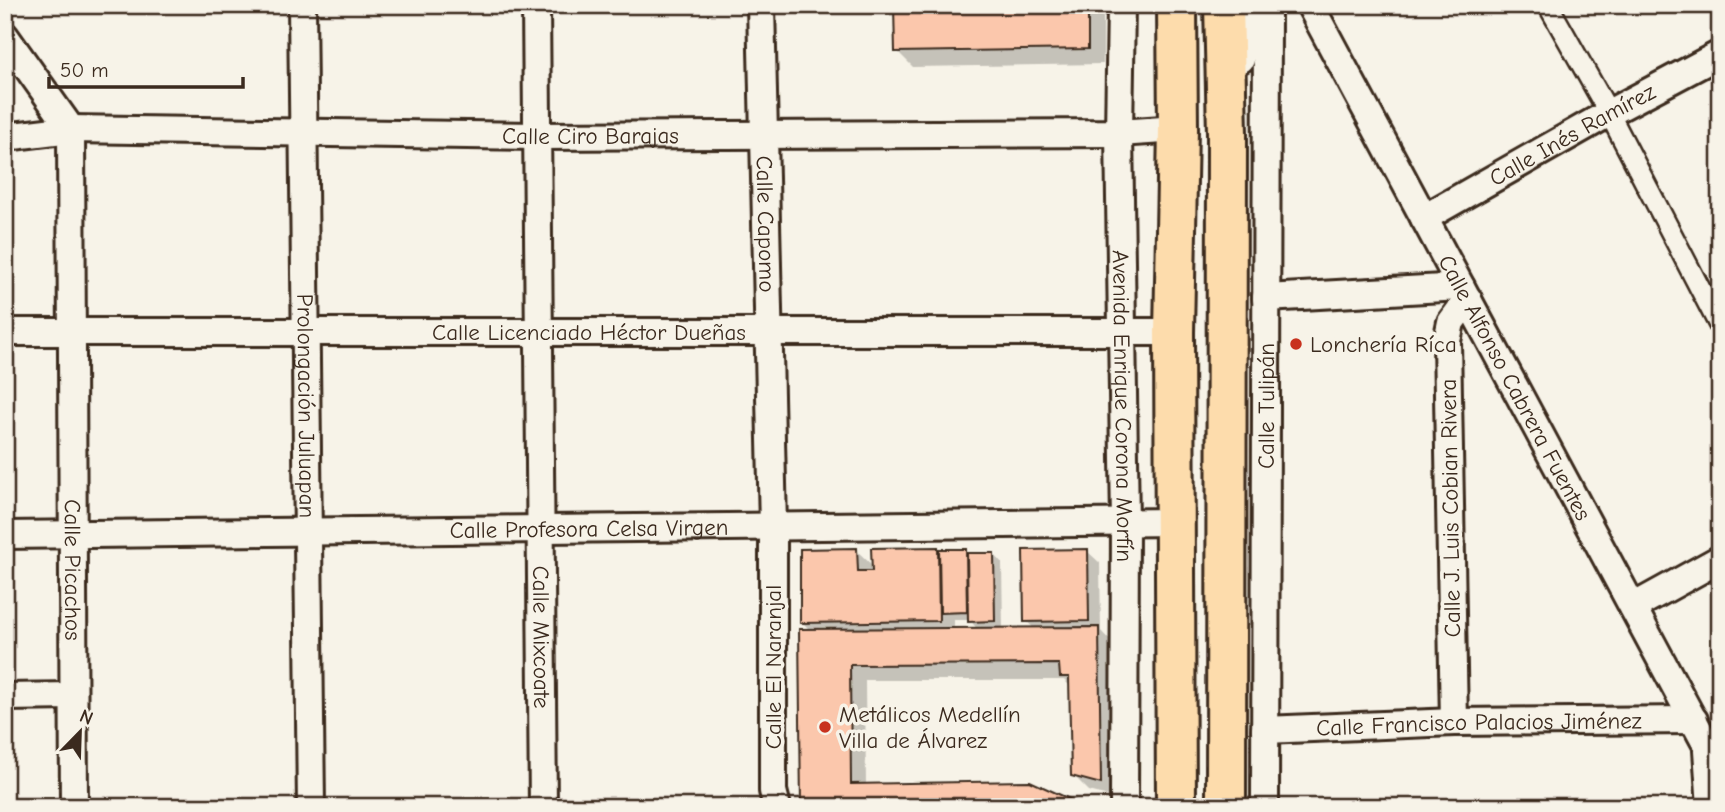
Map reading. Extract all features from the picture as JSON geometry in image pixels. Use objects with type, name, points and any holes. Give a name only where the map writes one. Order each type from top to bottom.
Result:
[{"type":"main road","points":[[1175,807],[1174,332],[1178,129],[1177,5]]},
{"type":"main road","points":[[1223,5],[1227,250],[1226,807]]},
{"type":"street","name":"Prolongación Juluapan","points":[[302,5],[311,807]]},
{"type":"street","name":"Calle Mixcoate","points":[[536,5],[543,807]]},
{"type":"street","name":"Calle Capomo","points":[[761,5],[773,526]]},
{"type":"street","name":"Avenida Enrique Corona Morfín","points":[[1121,5],[1119,133],[1125,522],[1124,807]]},
{"type":"street","points":[[1227,250],[1243,206],[1241,32],[1251,5]]},
{"type":"street","name":"Calle Tulipán","points":[[1265,807],[1267,5]]},
{"type":"street","name":"Calle Alfonso Cabrera Fuentes","points":[[1310,5],[1720,769]]},
{"type":"street","points":[[1548,5],[1609,113],[1720,327]]},
{"type":"street","points":[[5,36],[71,128]]},
{"type":"street","name":"Calle Inés Ramírez","points":[[1424,218],[1609,113],[1720,54]]},
{"type":"street","name":"Calle Ciro Barajas","points":[[5,137],[71,128],[537,136],[1119,133],[1178,129]]},
{"type":"street","name":"Calle Picachos","points":[[71,128],[74,807]]},
{"type":"street","points":[[1266,298],[1464,293]]},
{"type":"street","name":"Calle J. Luis Cobian Rivera","points":[[1454,722],[1447,341],[1451,322],[1464,293]]},
{"type":"street","name":"Calle Licenciado Héctor Dueñas","points":[[5,332],[1174,332]]},
{"type":"street","name":"Calle Profesora Celsa Virgen","points":[[5,535],[1175,522]]},
{"type":"street","name":"Calle El Naranjal","points":[[773,526],[773,791],[778,807]]},
{"type":"street","points":[[1633,607],[1720,559]]},
{"type":"street","points":[[5,697],[73,696]]},
{"type":"street","name":"Calle Francisco Palacios Jiménez","points":[[1265,730],[1454,722],[1693,720]]},
{"type":"street","points":[[1706,745],[1711,807]]},
{"type":"building","points":[[894,5],[1088,5],[1088,49],[895,52]]},
{"type":"building","points":[[938,547],[939,621],[800,623],[800,549],[857,548],[858,571],[872,571],[871,548]]},
{"type":"building","points":[[939,549],[966,549],[967,612],[940,613]]},
{"type":"building","points":[[1088,549],[1089,621],[1024,622],[1023,550]]},
{"type":"building","points":[[967,553],[994,553],[995,621],[968,622]]},
{"type":"building","name":"Metálicos Medellín Villa de Álvarez","points":[[1099,627],[1101,784],[1071,776],[1069,677],[1060,677],[1059,664],[850,665],[851,784],[1030,781],[1087,807],[801,807],[799,629]]},
{"type":"place","name":"Lonchería Ríca","points":[[1296,344]]},
{"type":"place","name":"Metálicos Medellín Villa de Álvarez","points":[[825,727]]}]
